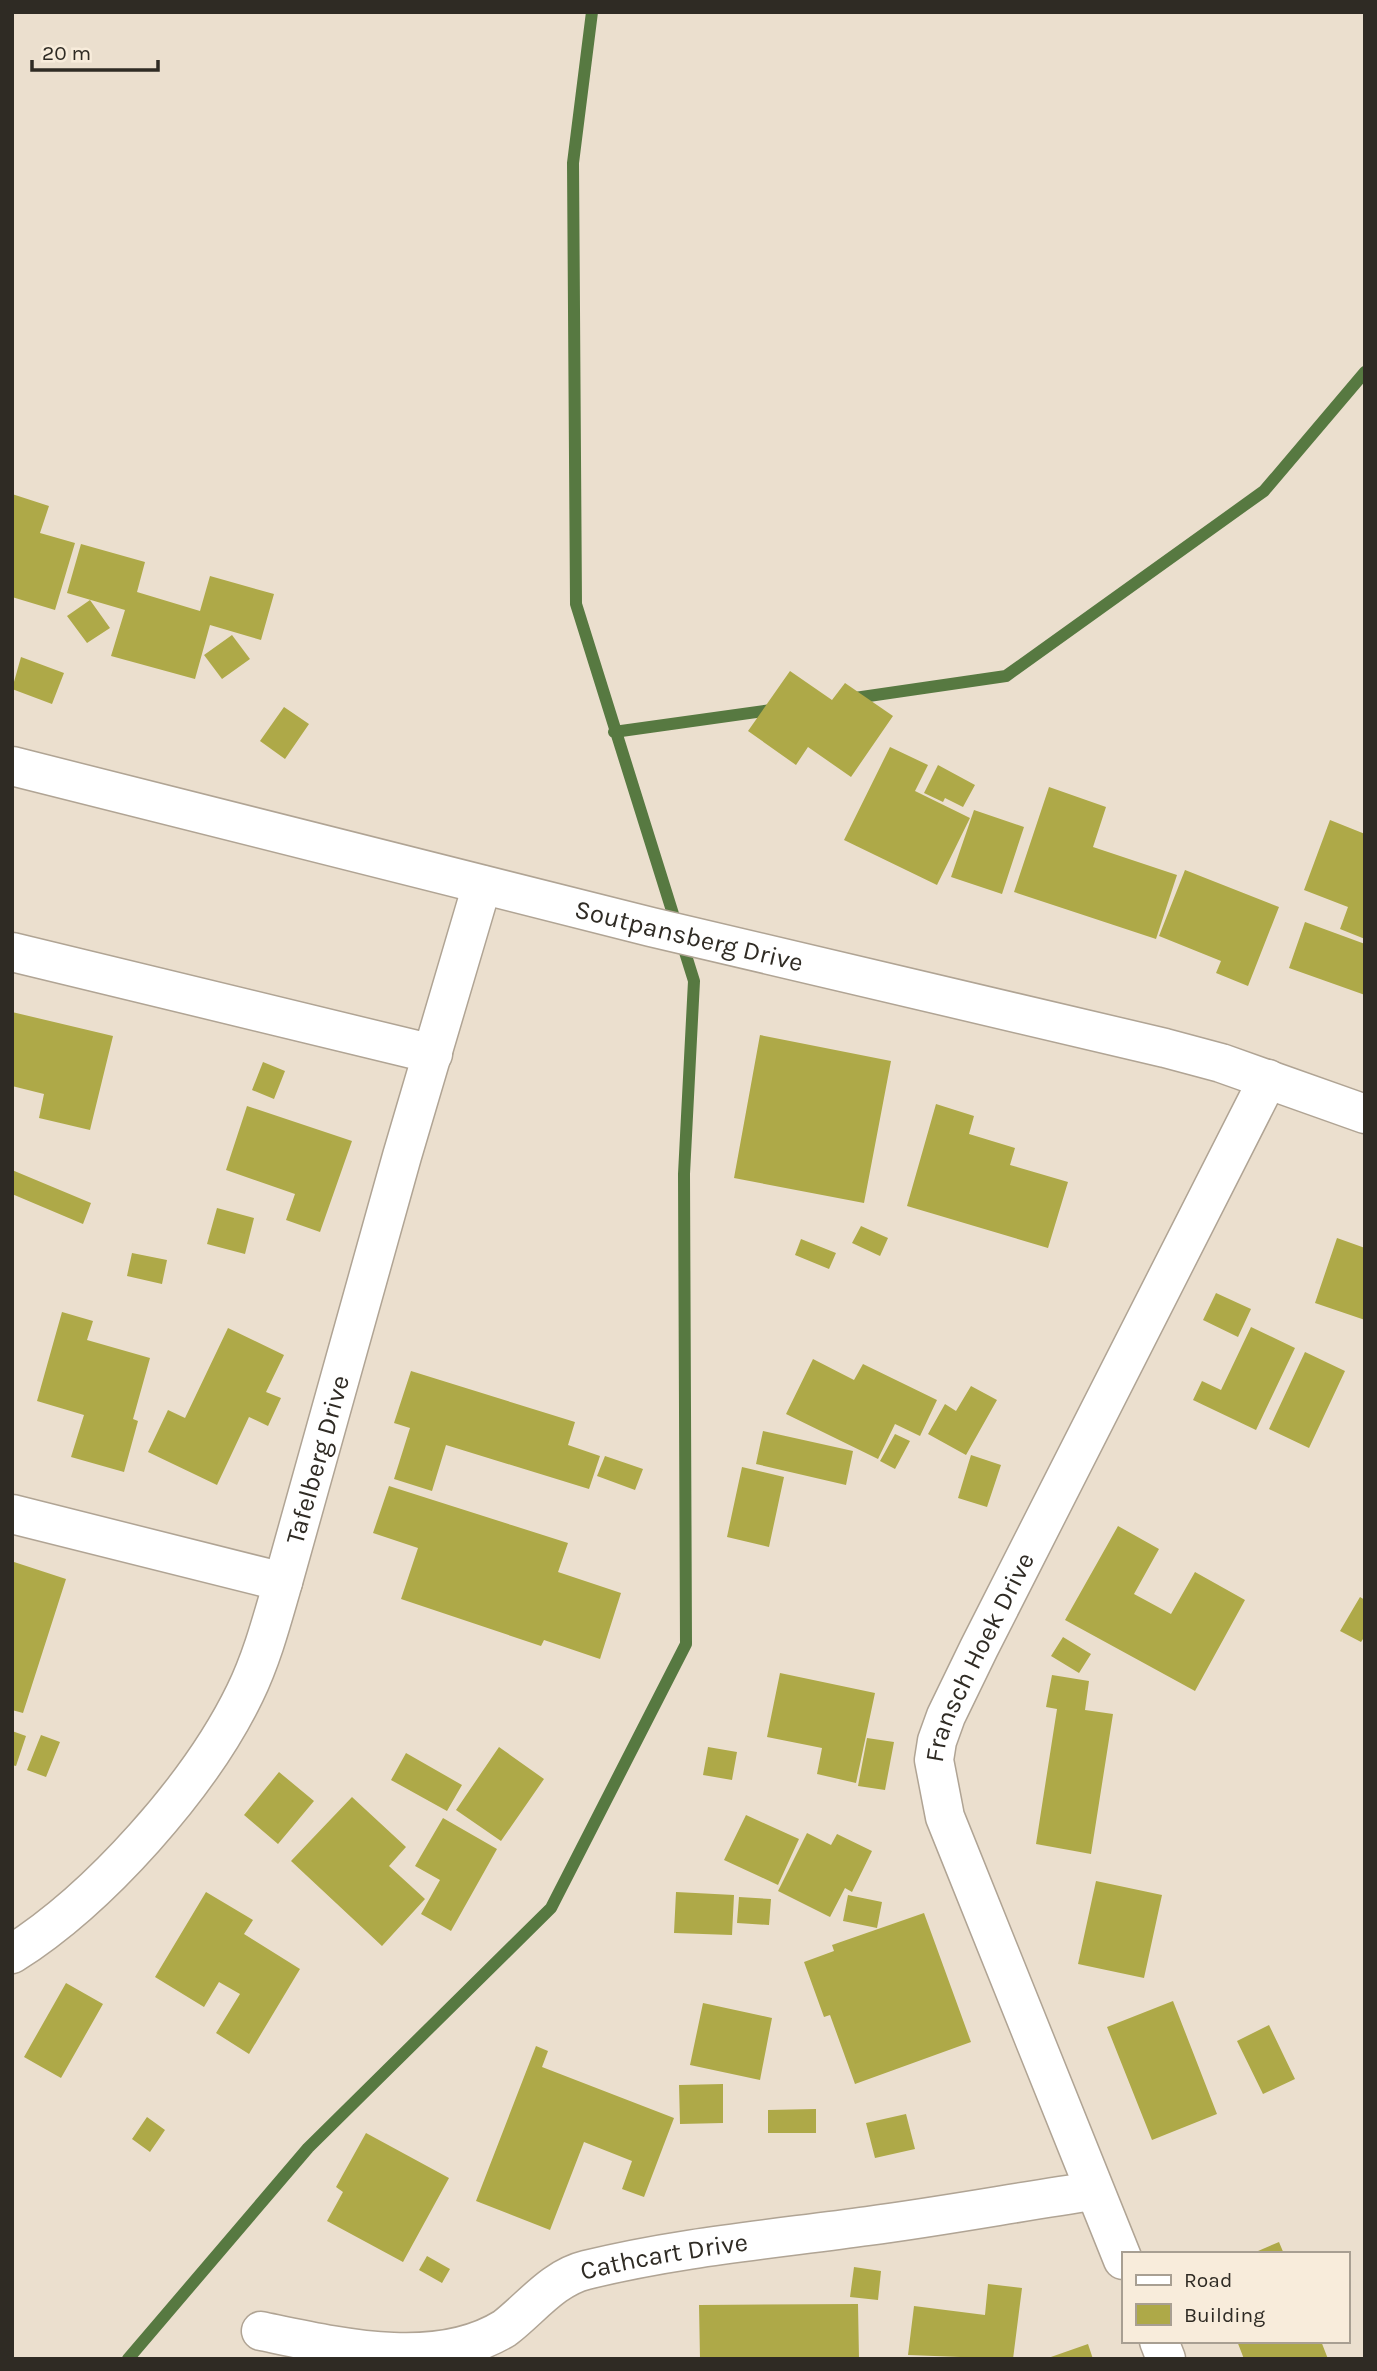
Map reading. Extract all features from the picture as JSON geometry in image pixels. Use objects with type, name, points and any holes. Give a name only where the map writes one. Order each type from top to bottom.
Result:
[{"type":"street","name":"Soutpansberg Drive","points":[[12,766],[651,927],[1000,1007],[1176,1051],[1268,1079],[1365,1114]]},
{"type":"street","name":"Tafelberg Drive","points":[[12,1954],[40,1937],[80,1902],[147,1834],[187,1784],[244,1694],[264,1646],[283,1582],[482,885]]},
{"type":"street","points":[[12,952],[433,1054]]},
{"type":"street","name":"Fransch Hoek Drive","points":[[1122,2258],[945,1817],[934,1760],[946,1716],[968,1671],[1268,1079]]},
{"type":"street","points":[[12,1514],[283,1582]]},
{"type":"street","name":"Cathcart Drive","points":[[261,2331],[361,2351],[417,2357],[448,2355],[478,2346],[505,2329],[543,2294],[583,2271],[681,2251],[1093,2191]]},
{"type":"street","points":[[1160,2343],[1167,2359]]},
{"type":"building","points":[[12,494],[49,506],[40,533],[75,543],[55,610],[12,597]]},
{"type":"building","points":[[81,544],[145,562],[137,592],[200,611],[210,576],[274,594],[261,640],[210,625],[195,679],[111,656],[125,610],[67,593]]},
{"type":"building","points":[[90,600],[110,628],[87,643],[67,616]]},
{"type":"building","points":[[232,635],[250,659],[222,679],[204,655]]},
{"type":"building","points":[[21,657],[64,673],[52,704],[12,689]]},
{"type":"building","points":[[790,671],[832,700],[845,683],[893,716],[851,777],[808,747],[796,765],[748,731]]},
{"type":"building","points":[[284,707],[309,724],[285,759],[260,741]]},
{"type":"building","points":[[890,747],[928,765],[915,791],[970,818],[937,885],[844,840]]},
{"type":"building","points":[[938,765],[975,785],[963,807],[945,798],[943,802],[924,793]]},
{"type":"building","points":[[1049,787],[1106,807],[1093,847],[1177,875],[1156,939],[1014,892]]},
{"type":"building","points":[[974,810],[1024,827],[1002,894],[951,877]]},
{"type":"building","points":[[1330,820],[1365,834],[1365,939],[1340,929],[1348,907],[1304,890]]},
{"type":"building","points":[[1185,870],[1279,907],[1248,986],[1216,973],[1221,961],[1159,936]]},
{"type":"building","points":[[1305,922],[1365,944],[1365,995],[1289,968]]},
{"type":"building","points":[[12,1012],[113,1036],[90,1130],[39,1118],[44,1094],[12,1086]]},
{"type":"building","points":[[760,1035],[891,1061],[864,1203],[734,1178]]},
{"type":"building","points":[[263,1062],[285,1071],[274,1099],[252,1090]]},
{"type":"building","points":[[936,1104],[974,1116],[969,1134],[1015,1148],[1010,1165],[1068,1182],[1048,1248],[907,1206]]},
{"type":"building","points":[[247,1106],[352,1141],[320,1232],[286,1220],[295,1194],[226,1170]]},
{"type":"building","points":[[12,1170],[91,1203],[83,1224],[12,1194]]},
{"type":"building","points":[[217,1208],[254,1218],[245,1254],[207,1244]]},
{"type":"building","points":[[861,1226],[888,1238],[880,1256],[852,1243]]},
{"type":"building","points":[[1337,1238],[1365,1248],[1365,1320],[1315,1303]]},
{"type":"building","points":[[801,1239],[836,1253],[829,1269],[795,1255]]},
{"type":"building","points":[[132,1253],[167,1260],[162,1284],[127,1276]]},
{"type":"building","points":[[1216,1293],[1251,1309],[1238,1337],[1203,1320]]},
{"type":"building","points":[[62,1312],[93,1321],[87,1340],[150,1358],[133,1419],[138,1421],[124,1472],[71,1457],[84,1415],[37,1401]]},
{"type":"building","points":[[1251,1327],[1295,1348],[1256,1430],[1193,1400],[1202,1381],[1221,1390]]},
{"type":"building","points":[[228,1328],[284,1355],[266,1392],[281,1398],[268,1426],[249,1417],[217,1485],[148,1452],[168,1410],[185,1418]]},
{"type":"building","points":[[1305,1352],[1345,1371],[1309,1448],[1269,1429]]},
{"type":"building","points":[[813,1359],[854,1380],[863,1364],[937,1400],[920,1436],[895,1424],[878,1459],[786,1414]]},
{"type":"building","points":[[411,1371],[575,1422],[568,1445],[600,1456],[589,1489],[446,1445],[432,1491],[394,1479],[410,1428],[394,1423]]},
{"type":"building","points":[[971,1386],[997,1400],[966,1455],[928,1434],[945,1404],[956,1411]]},
{"type":"building","points":[[763,1431],[853,1451],[846,1485],[756,1464]]},
{"type":"building","points":[[895,1434],[910,1441],[895,1469],[880,1461]]},
{"type":"building","points":[[971,1455],[1001,1465],[987,1507],[958,1498]]},
{"type":"building","points":[[605,1456],[643,1469],[635,1490],[597,1476]]},
{"type":"building","points":[[742,1467],[784,1477],[769,1547],[727,1537]]},
{"type":"building","points":[[389,1486],[568,1543],[558,1572],[621,1593],[600,1659],[544,1640],[541,1646],[401,1599],[418,1548],[373,1533]]},
{"type":"building","points":[[1118,1526],[1159,1549],[1134,1594],[1171,1614],[1195,1572],[1245,1600],[1195,1691],[1065,1620]]},
{"type":"building","points":[[14,1562],[66,1579],[23,1713],[12,1710]]},
{"type":"building","points":[[1360,1597],[1365,1600],[1365,1636],[1361,1642],[1340,1631]]},
{"type":"building","points":[[1063,1637],[1091,1654],[1079,1673],[1051,1656]]},
{"type":"building","points":[[780,1673],[875,1693],[856,1783],[817,1774],[822,1748],[767,1737]]},
{"type":"building","points":[[1052,1675],[1089,1681],[1085,1710],[1113,1714],[1091,1854],[1036,1844],[1057,1709],[1046,1707]]},
{"type":"building","points":[[12,1731],[26,1736],[16,1766],[12,1765]]},
{"type":"building","points":[[41,1735],[60,1742],[46,1777],[27,1770]]},
{"type":"building","points":[[867,1738],[894,1742],[885,1790],[858,1786]]},
{"type":"building","points":[[499,1747],[544,1779],[501,1841],[456,1810]]},
{"type":"building","points":[[708,1747],[737,1752],[732,1780],[703,1775]]},
{"type":"building","points":[[406,1753],[462,1785],[447,1811],[391,1780]]},
{"type":"building","points":[[279,1772],[314,1801],[278,1844],[244,1815]]},
{"type":"building","points":[[352,1797],[406,1847],[389,1866],[425,1899],[382,1946],[291,1861]]},
{"type":"building","points":[[746,1815],[799,1839],[778,1885],[724,1860]]},
{"type":"building","points":[[443,1818],[497,1849],[451,1931],[421,1914],[440,1880],[415,1866]]},
{"type":"building","points":[[807,1833],[831,1845],[837,1834],[872,1851],[852,1892],[845,1888],[830,1917],[778,1891]]},
{"type":"building","points":[[1096,1881],[1162,1895],[1144,1978],[1078,1964]]},
{"type":"building","points":[[206,1892],[253,1920],[244,1934],[300,1969],[249,2054],[216,2033],[240,1994],[219,1982],[204,2007],[155,1977]]},
{"type":"building","points":[[676,1892],[734,1895],[732,1935],[674,1933]]},
{"type":"building","points":[[848,1895],[882,1902],[877,1928],[843,1921]]},
{"type":"building","points":[[739,1897],[771,1899],[769,1925],[737,1923]]},
{"type":"building","points":[[924,1913],[971,2042],[855,2084],[830,2015],[824,2017],[804,1962],[834,1951],[832,1945]]},
{"type":"building","points":[[66,1983],[103,2004],[61,2078],[24,2057]]},
{"type":"building","points":[[1173,2001],[1217,2114],[1152,2140],[1107,2027]]},
{"type":"building","points":[[703,2003],[772,2018],[760,2080],[690,2065]]},
{"type":"building","points":[[1269,2025],[1295,2079],[1263,2094],[1237,2041]]},
{"type":"building","points":[[536,2046],[548,2051],[542,2067],[674,2118],[644,2197],[622,2189],[632,2161],[584,2142],[550,2230],[476,2201]]},
{"type":"building","points":[[723,2084],[723,2123],[680,2124],[679,2085]]},
{"type":"building","points":[[816,2109],[816,2133],[768,2133],[768,2110]]},
{"type":"building","points":[[906,2114],[915,2149],[875,2158],[866,2123]]},
{"type":"building","points":[[147,2117],[165,2130],[150,2152],[132,2139]]},
{"type":"building","points":[[366,2133],[449,2178],[403,2262],[327,2221],[343,2192],[336,2187]]},
{"type":"building","points":[[1279,2242],[1283,2252],[1256,2252]]},
{"type":"building","points":[[427,2256],[450,2269],[442,2283],[419,2270]]},
{"type":"building","points":[[854,2267],[881,2271],[878,2300],[850,2297]]},
{"type":"building","points":[[988,2284],[1022,2288],[1013,2359],[908,2355],[914,2306],[985,2315]]},
{"type":"building","points":[[858,2304],[859,2359],[700,2359],[699,2305]]},
{"type":"building","points":[[1238,2343],[1322,2343],[1328,2359],[1244,2359]]},
{"type":"building","points":[[1088,2344],[1093,2359],[1048,2359],[1048,2358]]},
{"type":"waterway","points":[[128,2359],[308,2148],[551,1908],[686,1644],[684,1174],[694,981],[576,604],[573,163],[592,12]]},
{"type":"waterway","points":[[848,699],[1006,676],[1264,491],[1365,372]]},
{"type":"waterway","points":[[614,732],[778,709]]}]
